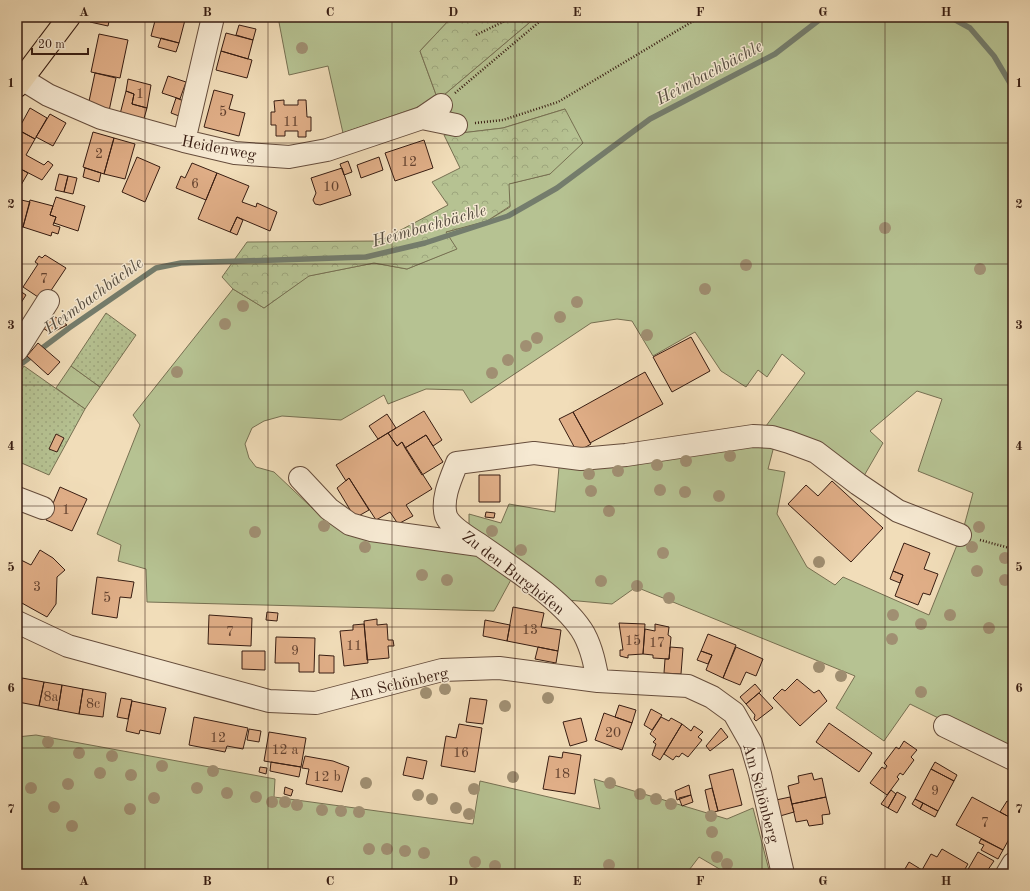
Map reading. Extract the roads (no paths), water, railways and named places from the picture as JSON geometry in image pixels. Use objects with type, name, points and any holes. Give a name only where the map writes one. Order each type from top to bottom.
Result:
[{"type":"main road","points":[[20,83],[69,17]]},
{"type":"street","points":[[184,141],[213,17]]},
{"type":"street","name":"Heidenweg","points":[[20,83],[101,118],[184,141],[234,153],[289,156],[326,150],[422,118],[441,105]]},
{"type":"street","points":[[422,118],[456,125]]},
{"type":"street","points":[[17,350],[48,301]]},
{"type":"street","name":"Zu den Burghöfen","points":[[598,681],[593,654],[584,634],[571,617],[553,600],[461,532],[447,518],[444,508],[449,482],[457,463],[534,453],[581,460],[626,455],[753,436],[772,438],[789,442],[816,452],[858,484],[898,511],[960,535]]},
{"type":"street","points":[[300,478],[328,509],[350,524],[379,531],[480,545]]},
{"type":"street","points":[[17,498],[44,508]]},
{"type":"street","name":"Am Schönberg","points":[[17,622],[68,646],[269,701],[316,703],[442,670],[499,668],[598,681],[688,686],[712,697],[734,714],[751,742],[760,774],[783,874]]},
{"type":"street","points":[[945,726],[1013,759]]},
{"type":"street","points":[[1007,874],[1013,864]]},
{"type":"waterway","name":"Heimbachbächle","points":[[17,367],[69,328],[156,268],[181,263],[366,257],[425,243],[508,216],[557,188],[650,119],[775,54],[823,17]]},
{"type":"waterway","points":[[950,17],[970,28],[994,56],[1013,88]]}]
